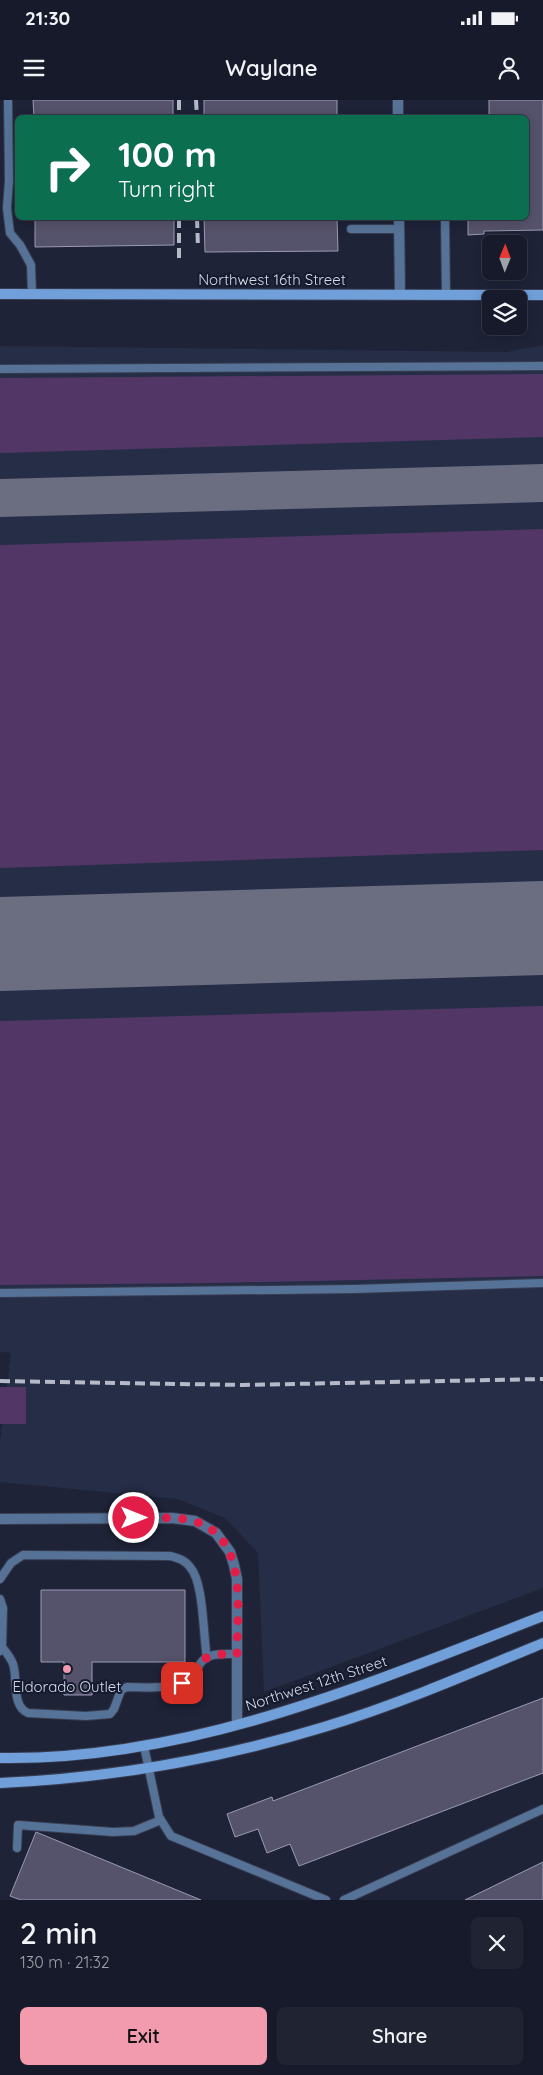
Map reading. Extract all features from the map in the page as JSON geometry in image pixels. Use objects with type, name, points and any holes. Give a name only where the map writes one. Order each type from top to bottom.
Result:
[{"type":"main road","name":"Northwest 16th Street","points":[[0,294],[543,295]]},
{"type":"main road","name":"Northwest 12th Street","points":[[0,1758],[86,1754],[144,1746],[296,1709],[387,1677],[543,1616]]},
{"type":"main road","points":[[0,1783],[68,1778],[198,1760],[326,1727],[452,1681],[543,1642]]},
{"type":"street","points":[[398,100],[398,115]]},
{"type":"street","points":[[399,220],[400,294]]},
{"type":"street","points":[[0,1519],[172,1518],[195,1522],[206,1527],[223,1540],[234,1565],[237,1579],[237,1724]]},
{"type":"lane","points":[[8,100],[4,130],[4,170],[10,233],[20,245],[31,265],[32,294]]},
{"type":"lane","points":[[446,220],[446,294]]},
{"type":"lane","points":[[351,228],[399,229]]},
{"type":"lane","points":[[0,369],[543,366]]},
{"type":"lane","points":[[0,1293],[315,1289],[543,1283]]},
{"type":"lane","points":[[0,1579],[11,1563],[23,1555],[170,1556],[184,1560],[192,1568],[200,1591],[207,1658]]},
{"type":"lane","points":[[0,1599],[2,1608],[1,1649],[14,1665],[18,1697],[23,1711],[37,1714],[86,1716],[110,1714],[114,1709],[121,1690],[126,1687],[171,1686],[182,1683],[191,1678],[201,1662],[207,1658],[214,1655],[237,1654]]},
{"type":"lane","points":[[144,1746],[160,1820],[171,1836],[326,1900]]},
{"type":"lane","points":[[344,1900],[543,1809]]},
{"type":"lane","points":[[17,1848],[18,1825],[113,1832],[134,1831],[160,1820]]},
{"type":"shaded area","points":[[543,345],[543,1588],[264,1692],[258,1553],[225,1518],[178,1499],[0,1482],[0,1441],[11,1353],[0,1352],[0,346],[507,352]]},
{"type":"shaded area","points":[[543,374],[543,437],[0,453],[0,378]]},
{"type":"shaded area","points":[[543,529],[543,850],[0,868],[0,545]]},
{"type":"shaded area","points":[[543,1006],[543,1276],[214,1283],[0,1285],[0,1021]]},
{"type":"shaded area","points":[[0,1387],[26,1387],[26,1424],[0,1424]]},
{"type":"building","points":[[33,100],[173,100],[173,115],[34,115]]},
{"type":"building","points":[[204,100],[337,100],[337,115],[204,115]]},
{"type":"building","points":[[489,100],[543,100],[543,230],[484,231],[484,234],[468,235],[468,220],[529,220],[529,115],[489,115]]},
{"type":"building","points":[[35,220],[174,220],[174,245],[35,247]]},
{"type":"building","points":[[204,220],[337,220],[338,251],[205,252]]},
{"type":"building","points":[[41,1590],[185,1590],[185,1662],[92,1662],[92,1695],[64,1695],[64,1662],[41,1662]]},
{"type":"building","points":[[543,1698],[543,1773],[299,1866],[290,1844],[267,1853],[258,1829],[235,1837],[227,1814],[272,1797],[273,1801]]},
{"type":"building","points":[[36,1832],[201,1900],[21,1900],[10,1896]]},
{"type":"building","points":[[543,1862],[543,1900],[465,1900]]},
{"type":"taxiway","points":[[0,498],[543,483]]},
{"type":"runway","points":[[0,944],[543,928]]},
{"type":"railway","points":[[179,100],[179,115]]},
{"type":"railway","points":[[196,100],[197,115]]},
{"type":"railway","points":[[179,220],[179,262]]},
{"type":"railway","points":[[197,220],[198,248]]},
{"type":"railway","points":[[0,1381],[243,1385],[543,1379]]},
{"type":"place","name":"Eldorado Outlet","points":[[67,1669]]},
{"type":"route","points":[[134,1518],[185,1519],[206,1527],[223,1540],[230,1552],[234,1565],[237,1579],[237,1654],[214,1655],[207,1658],[201,1662],[191,1678],[182,1683]]}]
